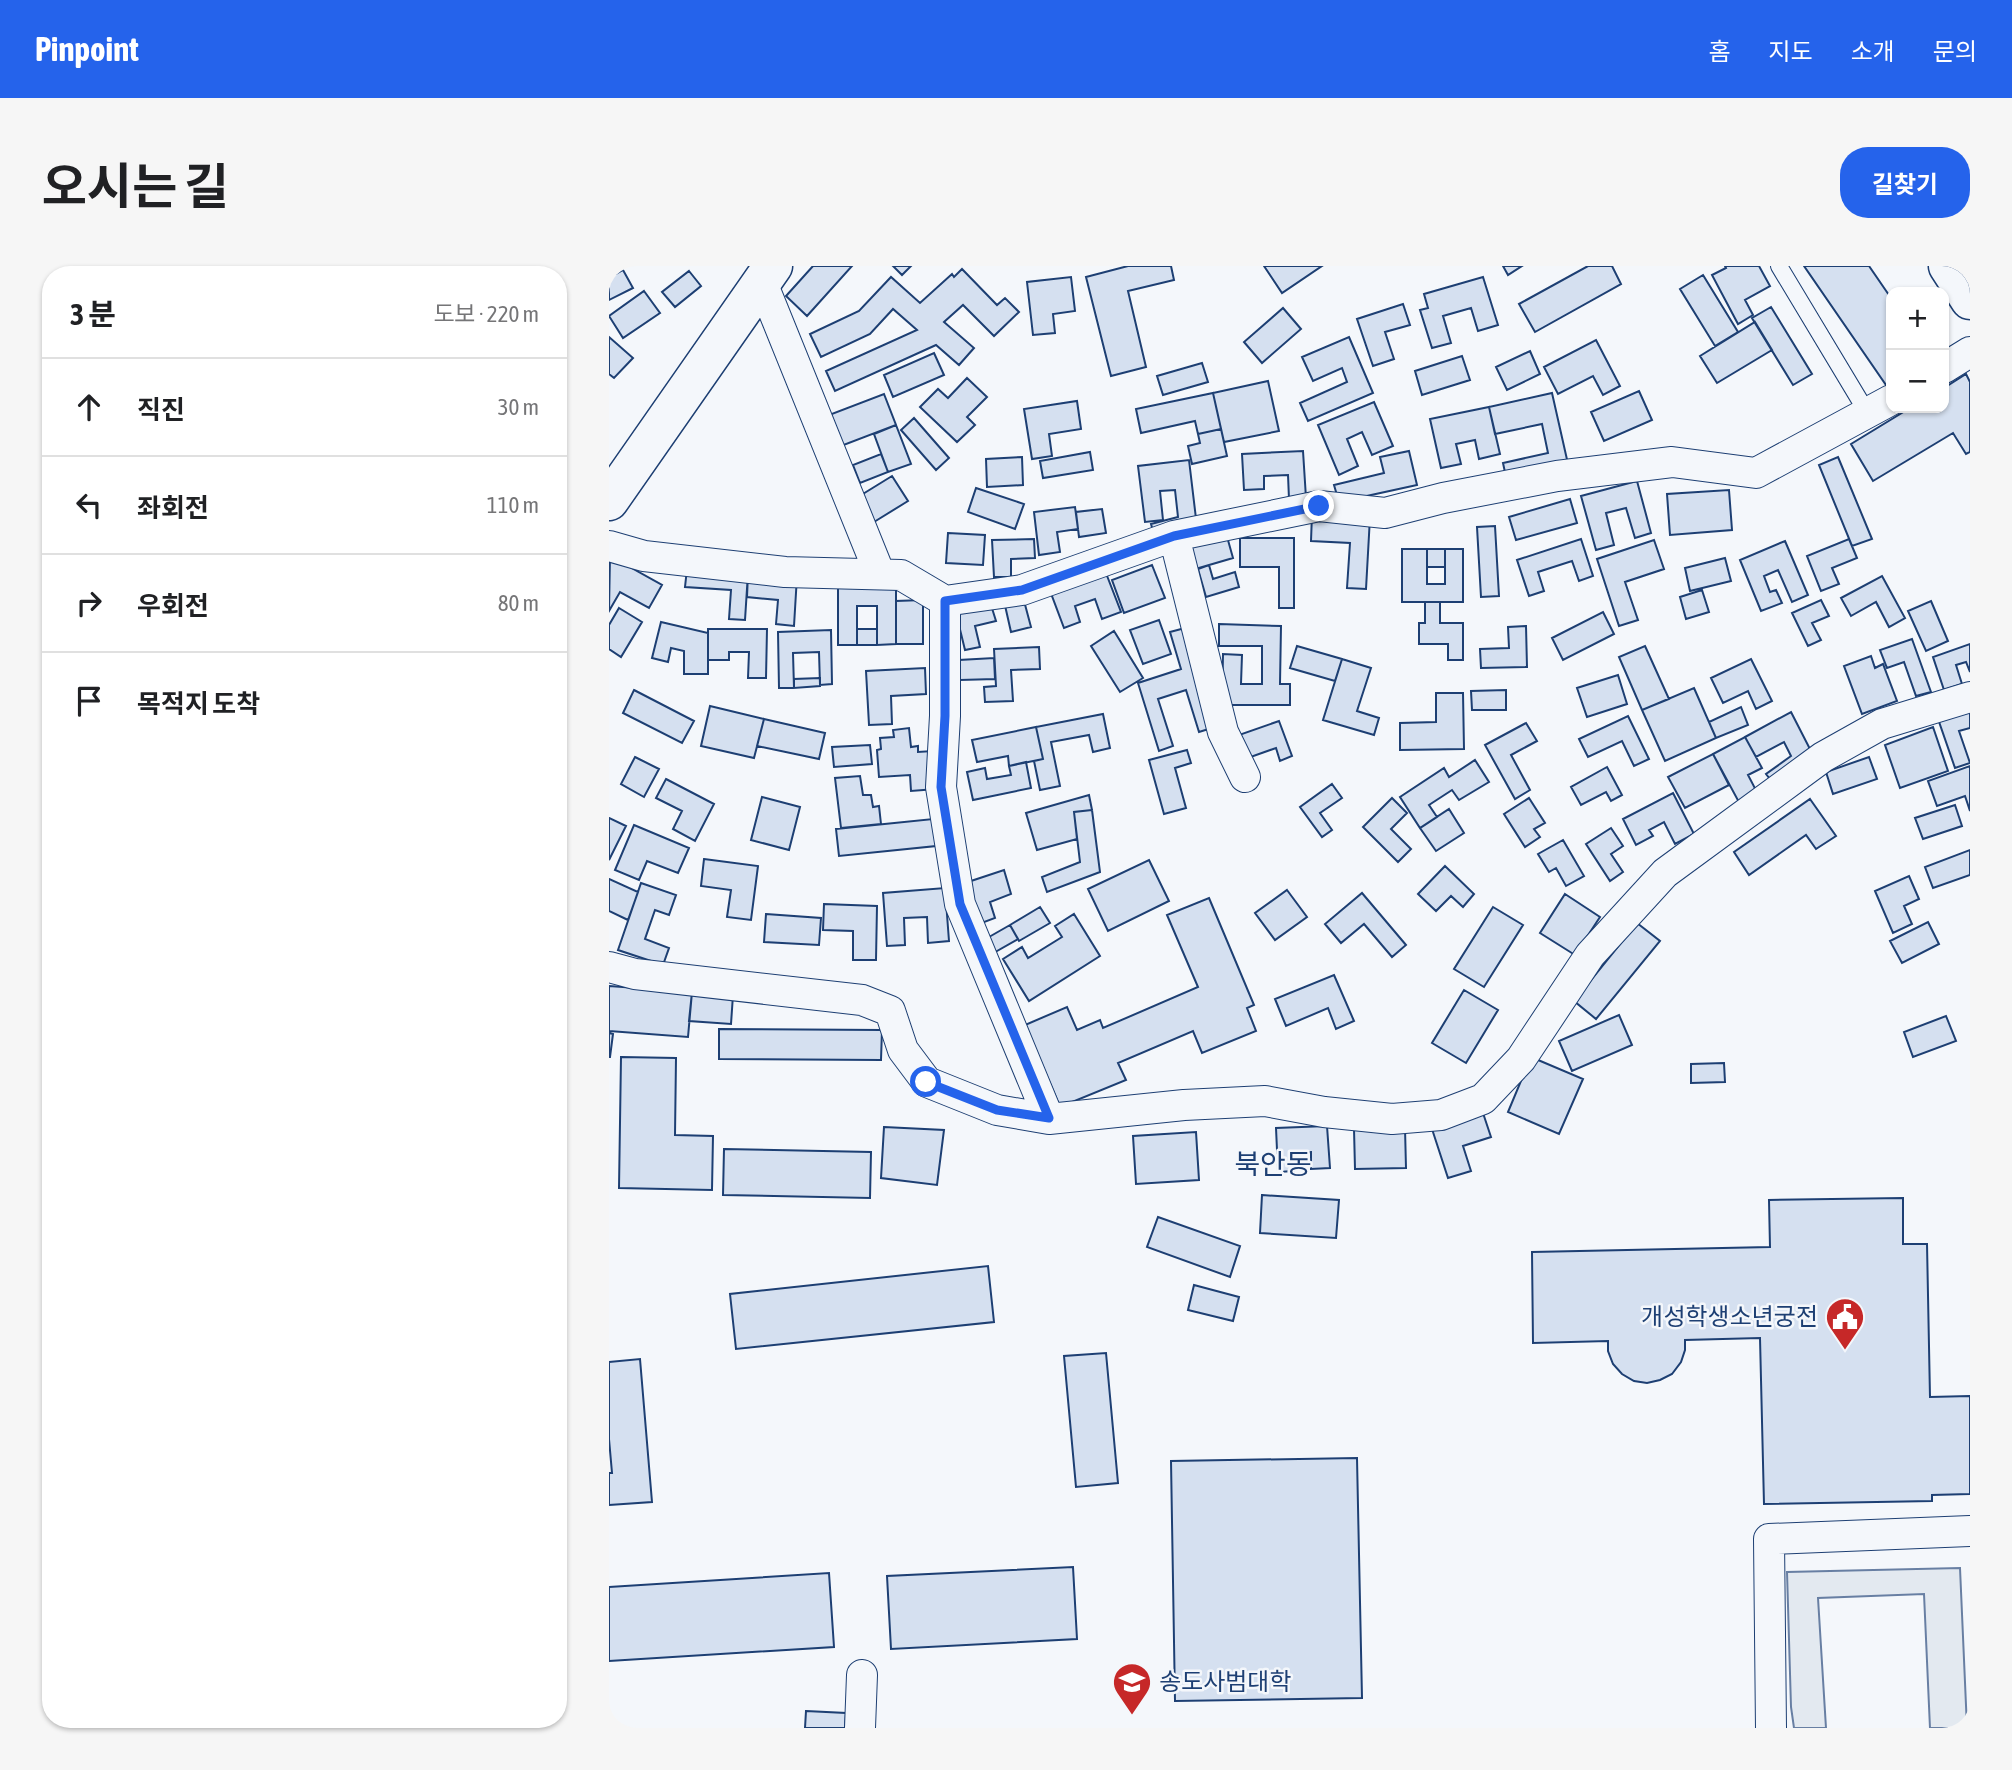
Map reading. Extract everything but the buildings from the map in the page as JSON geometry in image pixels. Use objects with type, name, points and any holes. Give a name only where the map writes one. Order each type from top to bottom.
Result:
[{"type":"main road","points":[[1948,266],[1970,300]]},
{"type":"main road","points":[[609,501],[767,273]]},
{"type":"street","points":[[767,273],[879,572]]},
{"type":"street","points":[[1949,365],[1970,352]]},
{"type":"street","points":[[609,545],[645,556],[785,572],[879,572],[901,575],[945,601],[1022,590],[1174,536],[1319,506],[1385,513],[1443,498],[1557,476],[1672,462],[1756,473],[1880,407]]},
{"type":"street","points":[[1174,536],[1223,732],[1245,777]]},
{"type":"street","points":[[945,601],[945,716],[941,787],[960,904],[1049,1118]]},
{"type":"street","points":[[609,967],[635,974],[862,1000],[890,1011],[903,1050],[926,1082],[997,1110],[1049,1118],[1184,1105],[1265,1101],[1324,1112],[1392,1118],[1441,1115],[1483,1099],[1521,1059],[1590,955],[1665,873],[1823,757],[1882,724],[1970,697]]},
{"type":"street","points":[[1771,1728],[1769,1539],[1970,1531]]},
{"type":"street","points":[[860,1728],[862,1675]]},
{"type":"lane","points":[[1779,266],[1880,407]]},
{"type":"shaded area","points":[[1960,1568],[1967,1728],[1930,1728],[1924,1594],[1818,1598],[1826,1728],[1794,1728],[1787,1572]]},
{"type":"place","name":"개성학생소년궁전","points":[[1845,1351]]},
{"type":"place","name":"송도사범대학","points":[[1132,1716]]},
{"type":"district","name":"북안동","points":[[1273,1164]]},
{"type":"route","points":[[926,1082],[997,1110],[1049,1118],[960,904],[941,787],[945,716],[945,601],[1022,590],[1174,536],[1319,506]]}]
